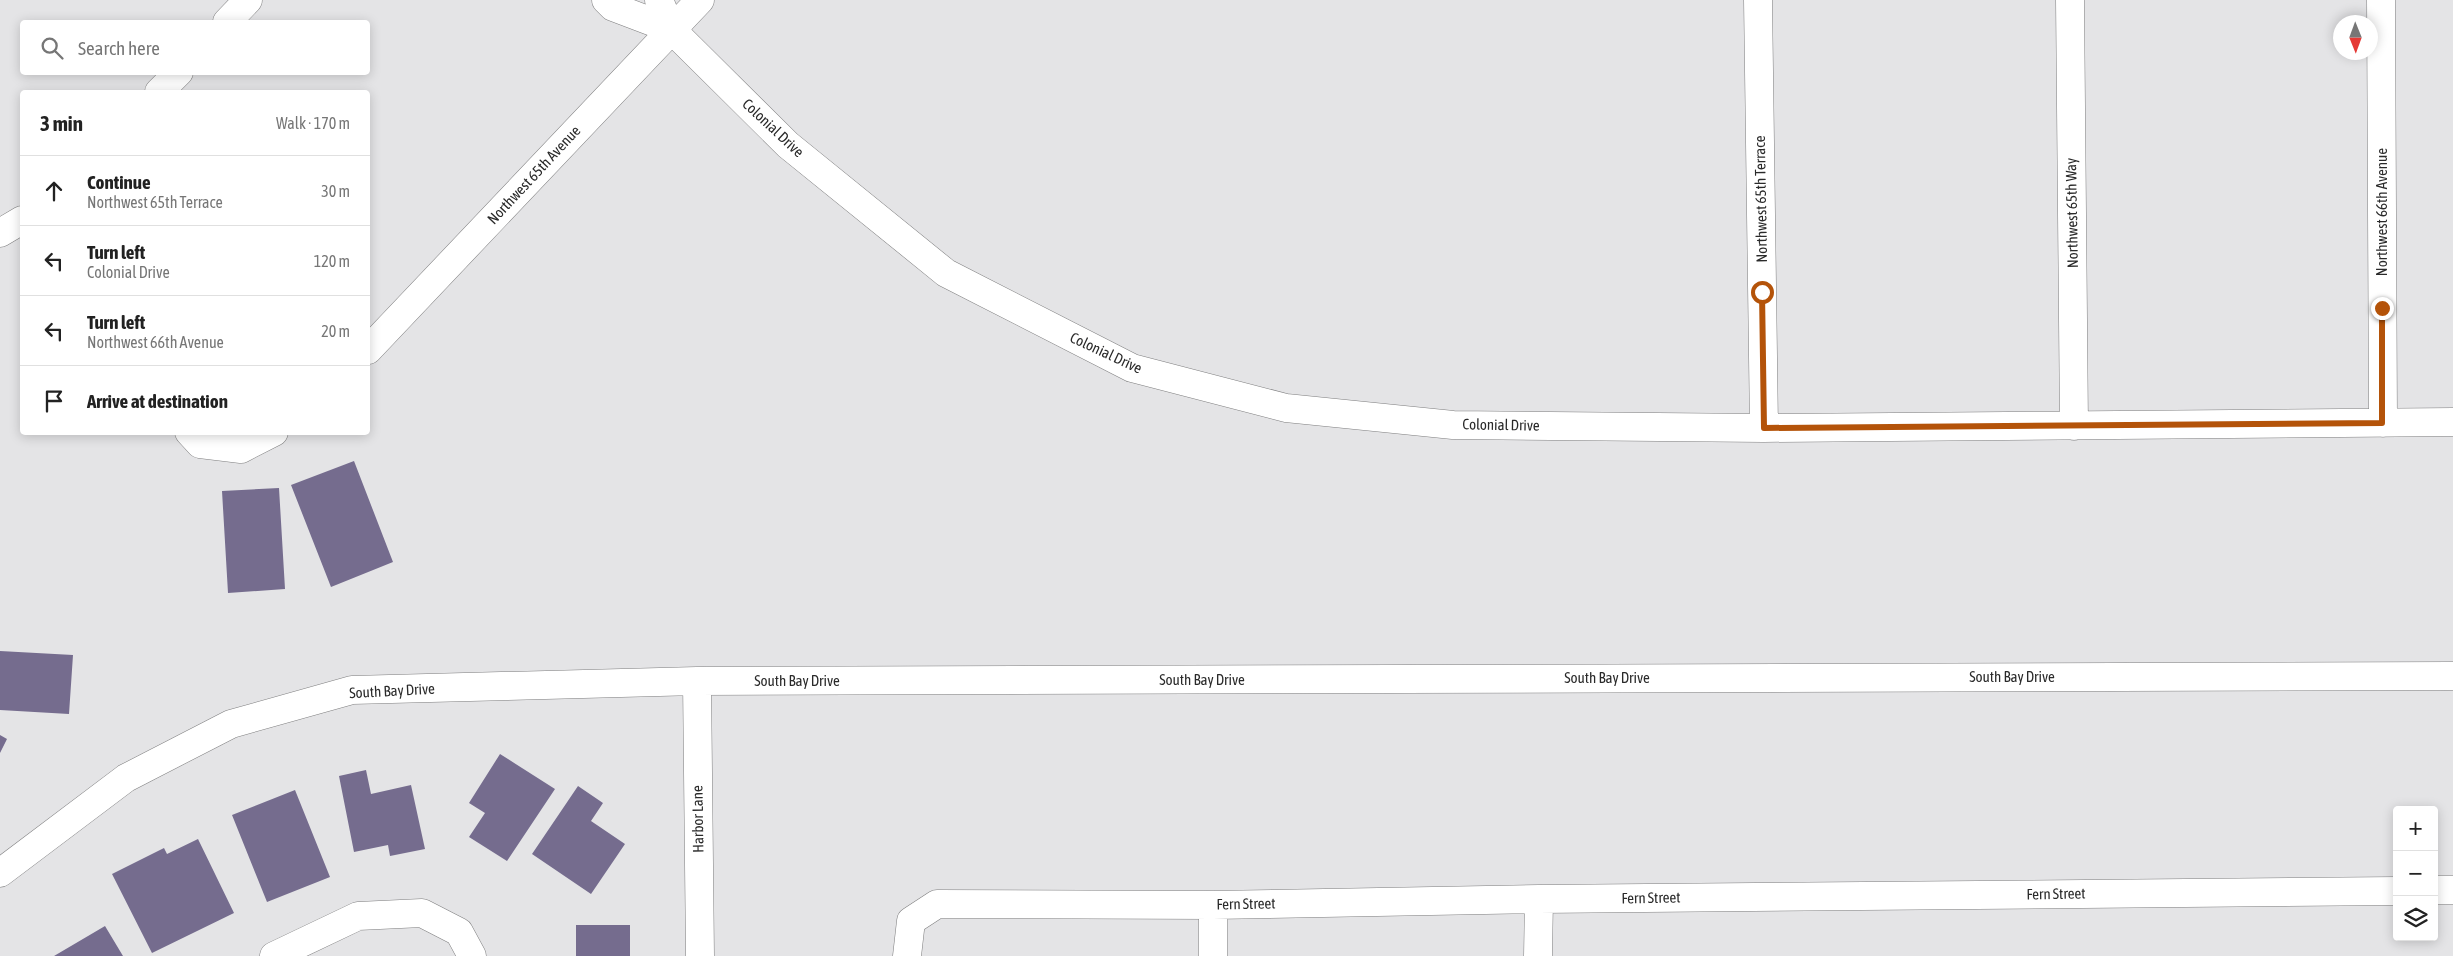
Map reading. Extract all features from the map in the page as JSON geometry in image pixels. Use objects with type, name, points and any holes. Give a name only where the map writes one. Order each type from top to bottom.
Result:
[{"type":"street","points":[[229,20],[248,0]]},
{"type":"street","name":"Colonial Drive","points":[[606,0],[613,7],[671,29]]},
{"type":"street","name":"Colonial Drive","points":[[659,0],[671,29],[788,144],[946,273],[1132,368],[1286,408],[1453,425],[1764,428],[2453,422]]},
{"type":"street","name":"Northwest 65th Avenue","points":[[370,348],[700,0]]},
{"type":"street","name":"Northwest 65th Terrace","points":[[1758,0],[1764,428]]},
{"type":"street","name":"Northwest 65th Way","points":[[2070,0],[2074,426]]},
{"type":"street","name":"Northwest 66th Avenue","points":[[2381,0],[2382,423]]},
{"type":"street","points":[[161,90],[176,75]]},
{"type":"street","points":[[192,435],[200,444],[241,449],[268,435]]},
{"type":"street","name":"South Bay Drive","points":[[0,873],[126,778],[231,724],[352,690],[697,681],[2453,676]]},
{"type":"street","name":"Harbor Lane","points":[[697,681],[700,956]]},
{"type":"street","points":[[2438,890],[2453,890]]},
{"type":"street","name":"Fern Street","points":[[907,956],[911,921],[937,904],[1213,904],[2393,891]]},
{"type":"street","points":[[1538,956],[1539,899]]},
{"type":"street","points":[[1213,904],[1214,956]]},
{"type":"street","points":[[274,956],[358,916],[422,913],[460,932],[472,956]]},
{"type":"building","points":[[354,461],[393,562],[331,587],[291,485]]},
{"type":"building","points":[[279,488],[285,589],[228,593],[222,491]]},
{"type":"building","points":[[0,651],[73,655],[69,714],[0,710]]},
{"type":"building","points":[[0,735],[7,739],[0,753]]},
{"type":"building","points":[[500,754],[555,789],[507,861],[469,837],[485,813],[469,803]]},
{"type":"building","points":[[366,770],[371,794],[411,785],[425,849],[390,856],[388,845],[354,852],[339,776]]},
{"type":"building","points":[[578,786],[603,803],[591,821],[625,844],[591,894],[532,854]]},
{"type":"building","points":[[295,790],[330,877],[267,902],[232,815]]},
{"type":"building","points":[[198,839],[234,913],[152,953],[112,874],[164,848],[167,854]]},
{"type":"building","points":[[576,925],[630,925],[630,956],[576,956]]},
{"type":"building","points":[[105,926],[123,956],[54,956]]},
{"type":"route","points":[[1762,292],[1764,428],[2382,423],[2382,308]]}]
